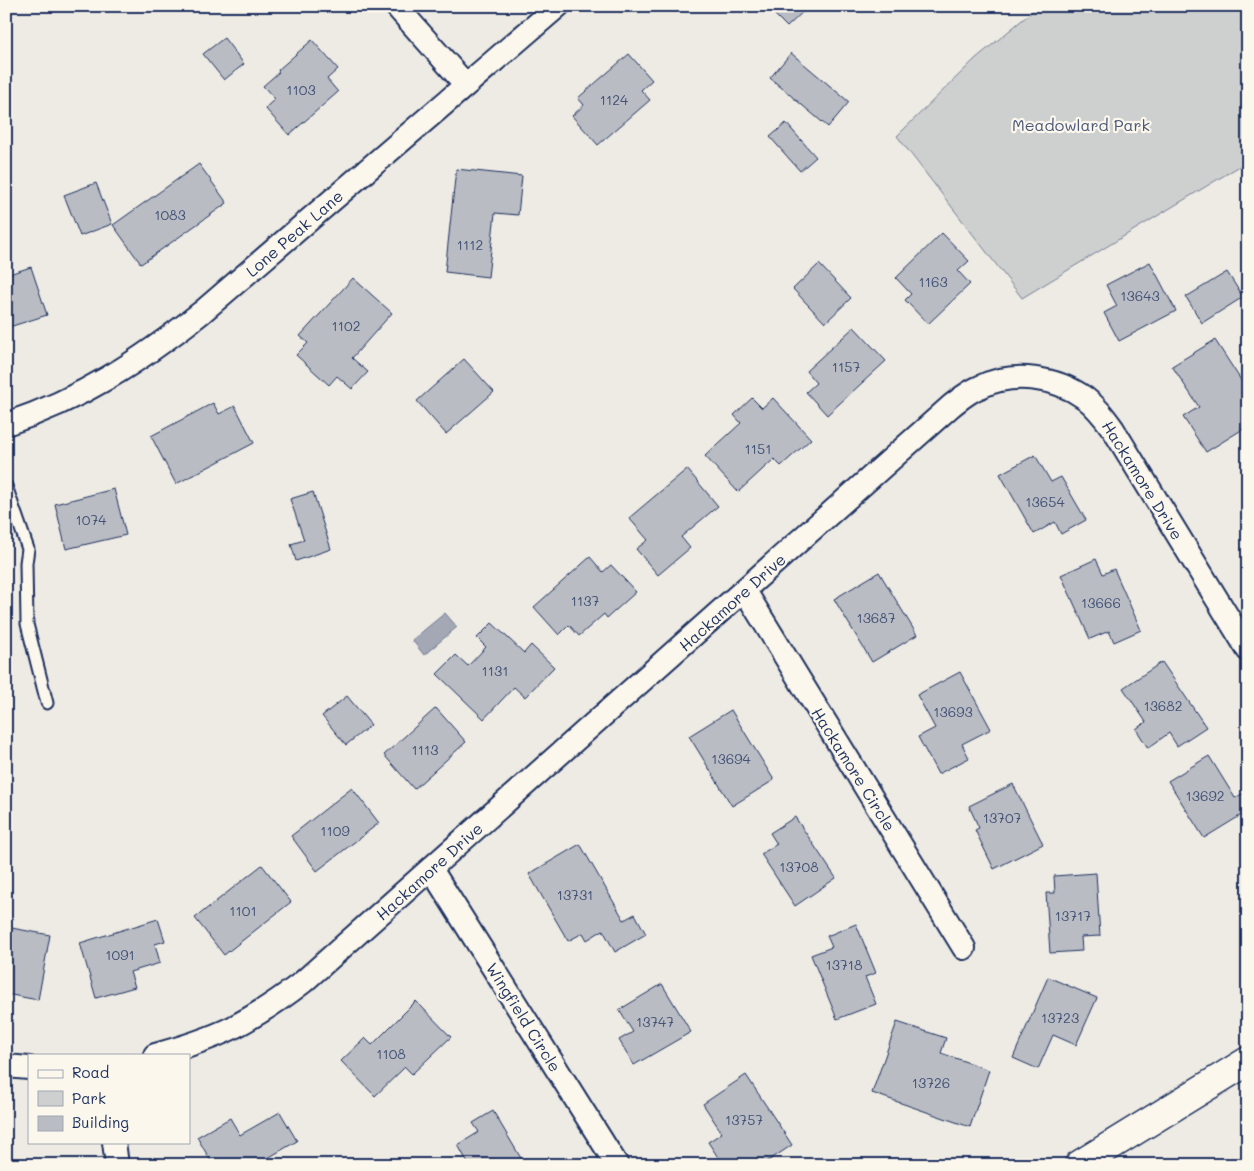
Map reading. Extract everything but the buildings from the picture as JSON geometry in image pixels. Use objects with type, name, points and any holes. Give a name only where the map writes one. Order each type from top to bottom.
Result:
[{"type":"main road","points":[[1079,1165],[1248,1061]]},
{"type":"street","points":[[396,6],[466,85]]},
{"type":"street","name":"Lone Peak Lane","points":[[6,424],[64,402],[101,383],[136,362],[170,338],[558,6]]},
{"type":"street","name":"Hackamore Drive","points":[[158,1054],[202,1040],[231,1028],[282,999],[325,964],[944,412],[980,386],[1014,378],[1050,381],[1069,388],[1086,399],[1101,413],[1113,429],[1248,650]]},
{"type":"street","name":"Hackamore Circle","points":[[744,591],[964,948]]},
{"type":"street","name":"Wingfield Circle","points":[[431,869],[617,1165]]},
{"type":"street","points":[[6,1066],[28,1068]]},
{"type":"street","points":[[114,1144],[117,1165]]},
{"type":"lane","points":[[6,486],[28,549],[26,563],[27,624],[47,702]]},
{"type":"green space","name":"Meadowlard Park","points":[[1039,6],[1248,6],[1248,161],[1022,298],[897,136],[975,59]]},
{"type":"shaded area","points":[[445,613],[457,627],[424,655],[412,640]]}]
